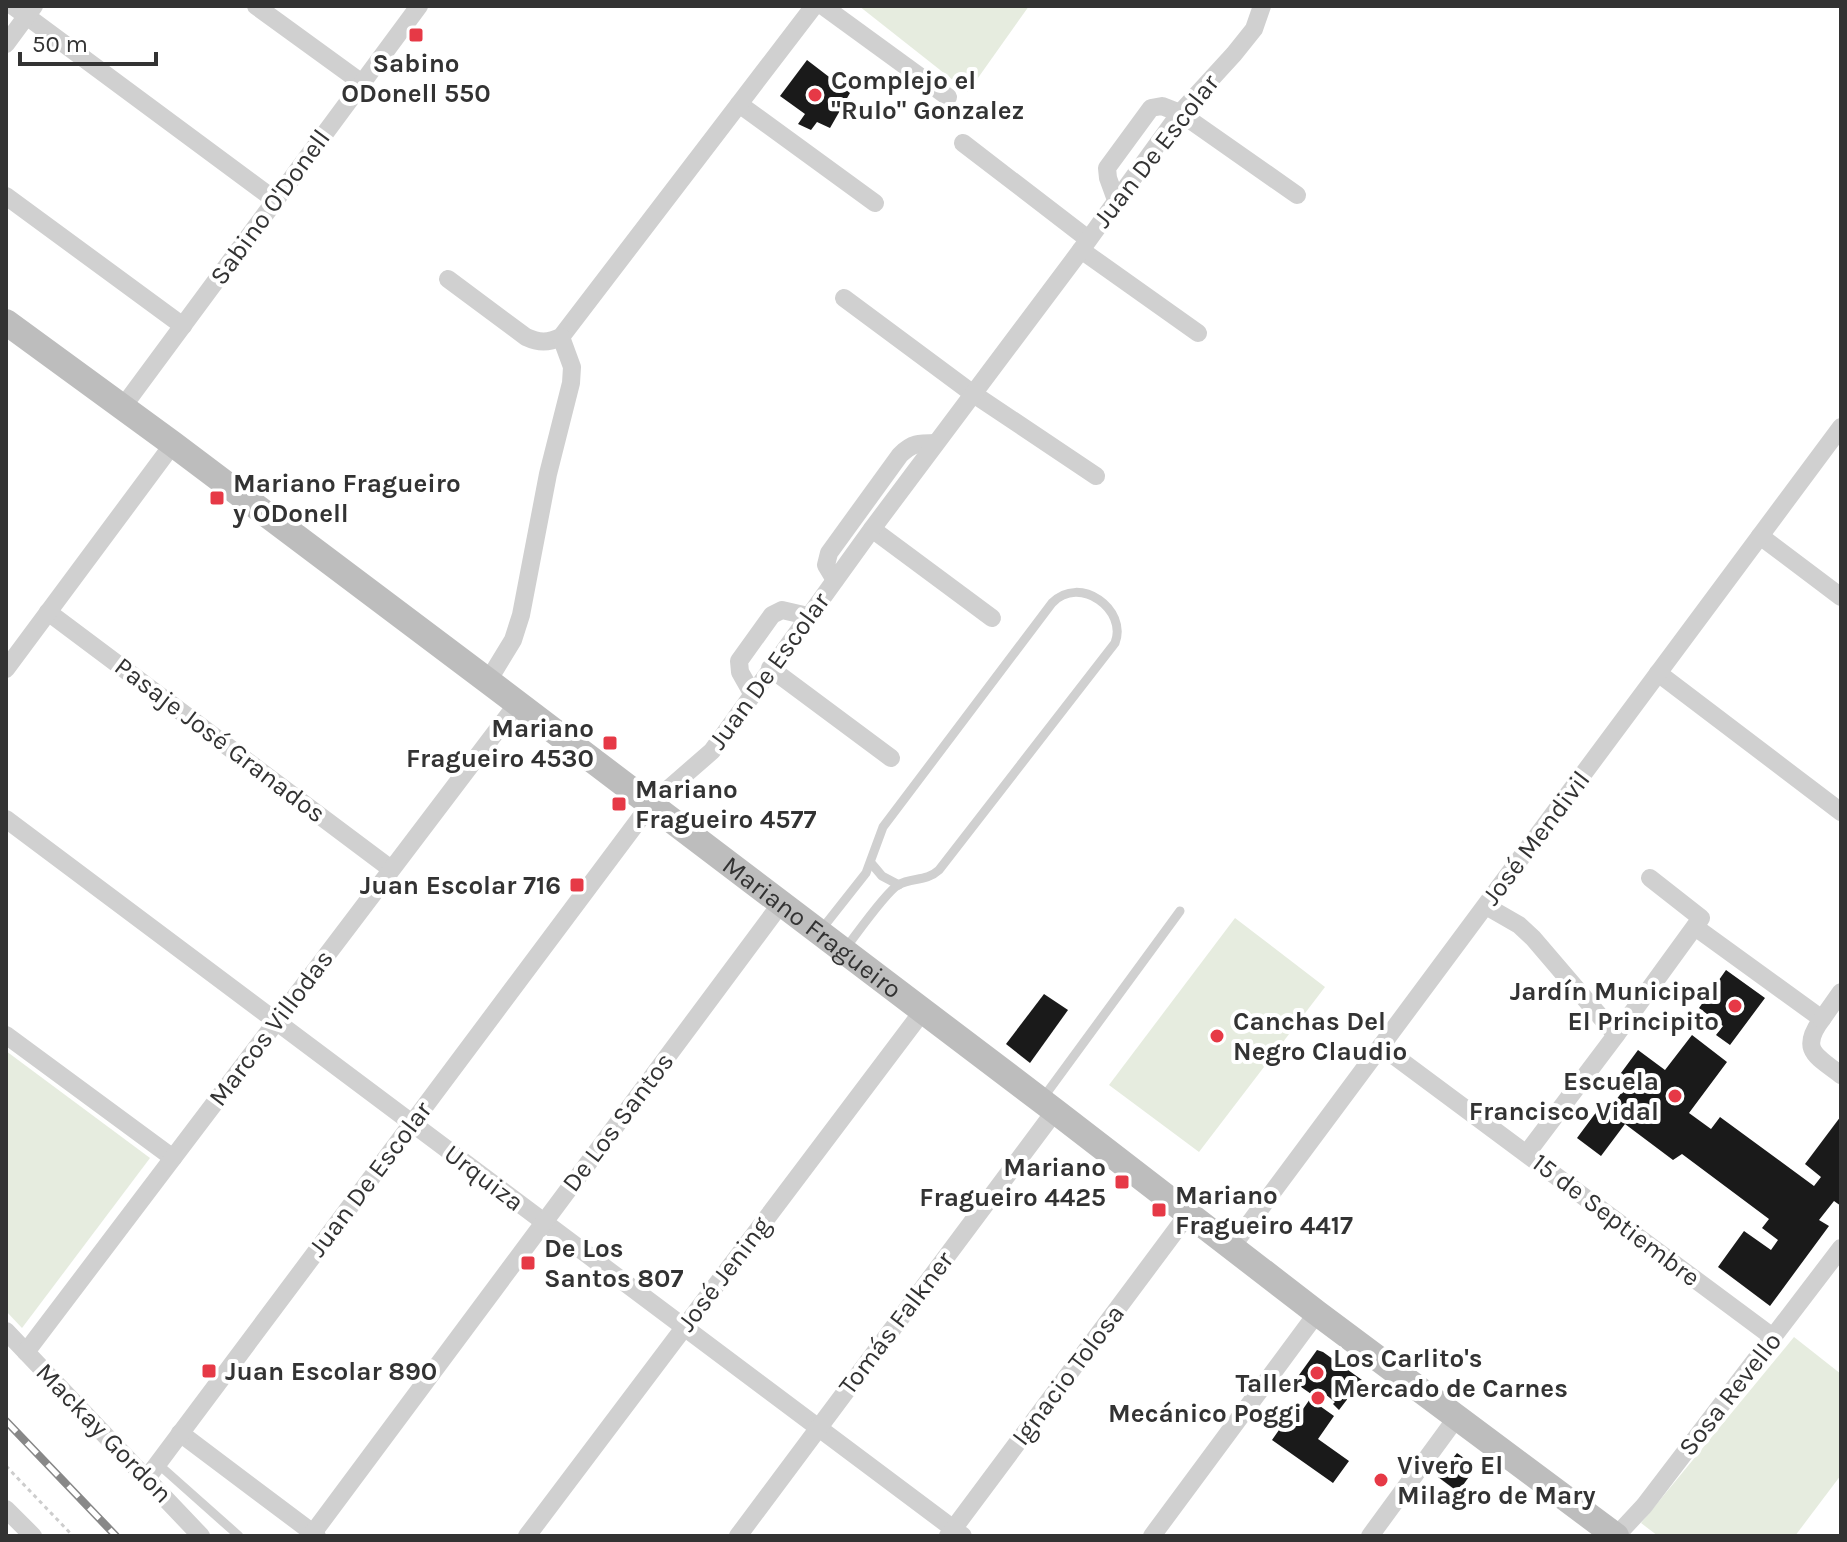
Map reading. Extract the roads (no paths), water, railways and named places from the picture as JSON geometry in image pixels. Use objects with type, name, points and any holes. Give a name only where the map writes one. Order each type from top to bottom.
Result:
[{"type":"main road","name":"Mariano Fragueiro","points":[[6,322],[488,681],[1231,1248],[1616,1536]]},
{"type":"street","points":[[256,6],[362,83]]},
{"type":"street","name":"Sabino O'Donell","points":[[122,408],[419,6]]},
{"type":"street","points":[[448,279],[526,337],[539,342],[561,337],[814,6]]},
{"type":"street","points":[[823,6],[948,97]]},
{"type":"street","name":"Juan De Escolar","points":[[152,1471],[650,805],[712,751],[808,616],[1180,113],[1254,29],[1262,6]]},
{"type":"street","points":[[6,44],[25,9],[275,200]]},
{"type":"street","points":[[739,104],[875,203]]},
{"type":"street","points":[[1116,200],[1107,168],[1151,108],[1162,106],[1180,113],[1297,195]]},
{"type":"street","points":[[963,143],[1084,245],[1198,333]]},
{"type":"street","points":[[6,196],[183,326]]},
{"type":"street","points":[[844,298],[972,393],[1096,476]]},
{"type":"street","points":[[488,681],[513,640],[521,615],[548,474],[571,383],[572,367],[561,337]]},
{"type":"street","name":"José Mendivil","points":[[1231,1248],[1841,427]]},
{"type":"street","points":[[835,580],[826,565],[829,553],[891,467],[910,445],[936,443]]},
{"type":"street","points":[[6,669],[173,444]]},
{"type":"street","points":[[872,529],[992,618]]},
{"type":"street","points":[[1760,536],[1841,597]]},
{"type":"street","points":[[753,695],[740,672],[739,661],[745,652],[772,615],[782,610],[808,616]]},
{"type":"street","name":"Pasaje José Granados","points":[[48,612],[391,869]]},
{"type":"street","points":[[770,668],[891,758]]},
{"type":"street","points":[[1658,673],[1841,812]]},
{"type":"street","name":"Marcos Villodas","points":[[26,1352],[517,704]]},
{"type":"street","name":"Urquiza","points":[[6,819],[818,1428],[954,1534]]},
{"type":"street","points":[[1527,1153],[1701,918],[1650,878]]},
{"type":"street","name":"De Los Santos","points":[[312,1535],[780,905]]},
{"type":"street","points":[[1486,906],[1519,925],[1533,938],[1616,1035]]},
{"type":"street","points":[[1695,927],[1822,1019]]},
{"type":"street","points":[[1841,992],[1811,1035],[1810,1043],[1822,1061],[1841,1075]]},
{"type":"street","name":"José Jening","points":[[527,1536],[922,1012]]},
{"type":"street","points":[[6,1035],[173,1158]]},
{"type":"street","name":"15 de Septiembre","points":[[1381,1046],[1774,1338]]},
{"type":"street","name":"Tomás Falkner","points":[[738,1536],[1048,1106]]},
{"type":"street","name":"Ignacio Tolosa","points":[[954,1534],[1188,1214]]},
{"type":"street","name":"Sosa Revello","points":[[1616,1536],[1644,1506],[1841,1248]]},
{"type":"street","points":[[1152,1536],[1317,1313]]},
{"type":"street","name":"Mackay Gordon","points":[[6,1331],[152,1471],[201,1536]]},
{"type":"street","points":[[1370,1536],[1457,1417]]},
{"type":"street","points":[[180,1433],[312,1535]]},
{"type":"street","points":[[6,1509],[33,1536]]},
{"type":"lane","points":[[818,933],[866,873],[883,827],[1052,603],[1069,591],[1096,598],[1117,623],[1119,634],[1115,643],[939,870],[931,877],[899,885],[843,952]]},
{"type":"lane","points":[[871,863],[882,876],[899,885]]},
{"type":"lane","points":[[1048,1106],[1180,911]]},
{"type":"lane","points":[[152,1471],[239,1536]]},
{"type":"railway","points":[[6,1421],[116,1536]]},
{"type":"place","name":"Sabino ODonell 550","points":[[416,35]]},
{"type":"place","name":"Complejo el \"Rulo\" Gonzalez","points":[[815,95]]},
{"type":"place","name":"Mariano Fragueiro y ODonell","points":[[217,498]]},
{"type":"place","name":"Mariano Fragueiro 4530","points":[[610,743]]},
{"type":"place","name":"Mariano Fragueiro 4577","points":[[619,804]]},
{"type":"place","name":"Juan Escolar 716","points":[[577,885]]},
{"type":"place","name":"Jardín Municipal El Principito","points":[[1735,1006]]},
{"type":"place","name":"Canchas Del Negro Claudio","points":[[1217,1036]]},
{"type":"place","name":"Escuela Francisco Vidal","points":[[1675,1096]]},
{"type":"place","name":"Mariano Fragueiro 4425","points":[[1122,1182]]},
{"type":"place","name":"Mariano Fragueiro 4417","points":[[1159,1210]]},
{"type":"place","name":"De Los Santos 807","points":[[528,1263]]},
{"type":"place","name":"Juan Escolar 890","points":[[209,1371]]},
{"type":"place","name":"Los Carlito's Mercado de Carnes","points":[[1317,1373]]},
{"type":"place","name":"Taller Mecánico Poggi","points":[[1318,1398]]},
{"type":"place","name":"Vivero El Milagro de Mary","points":[[1381,1480]]}]
